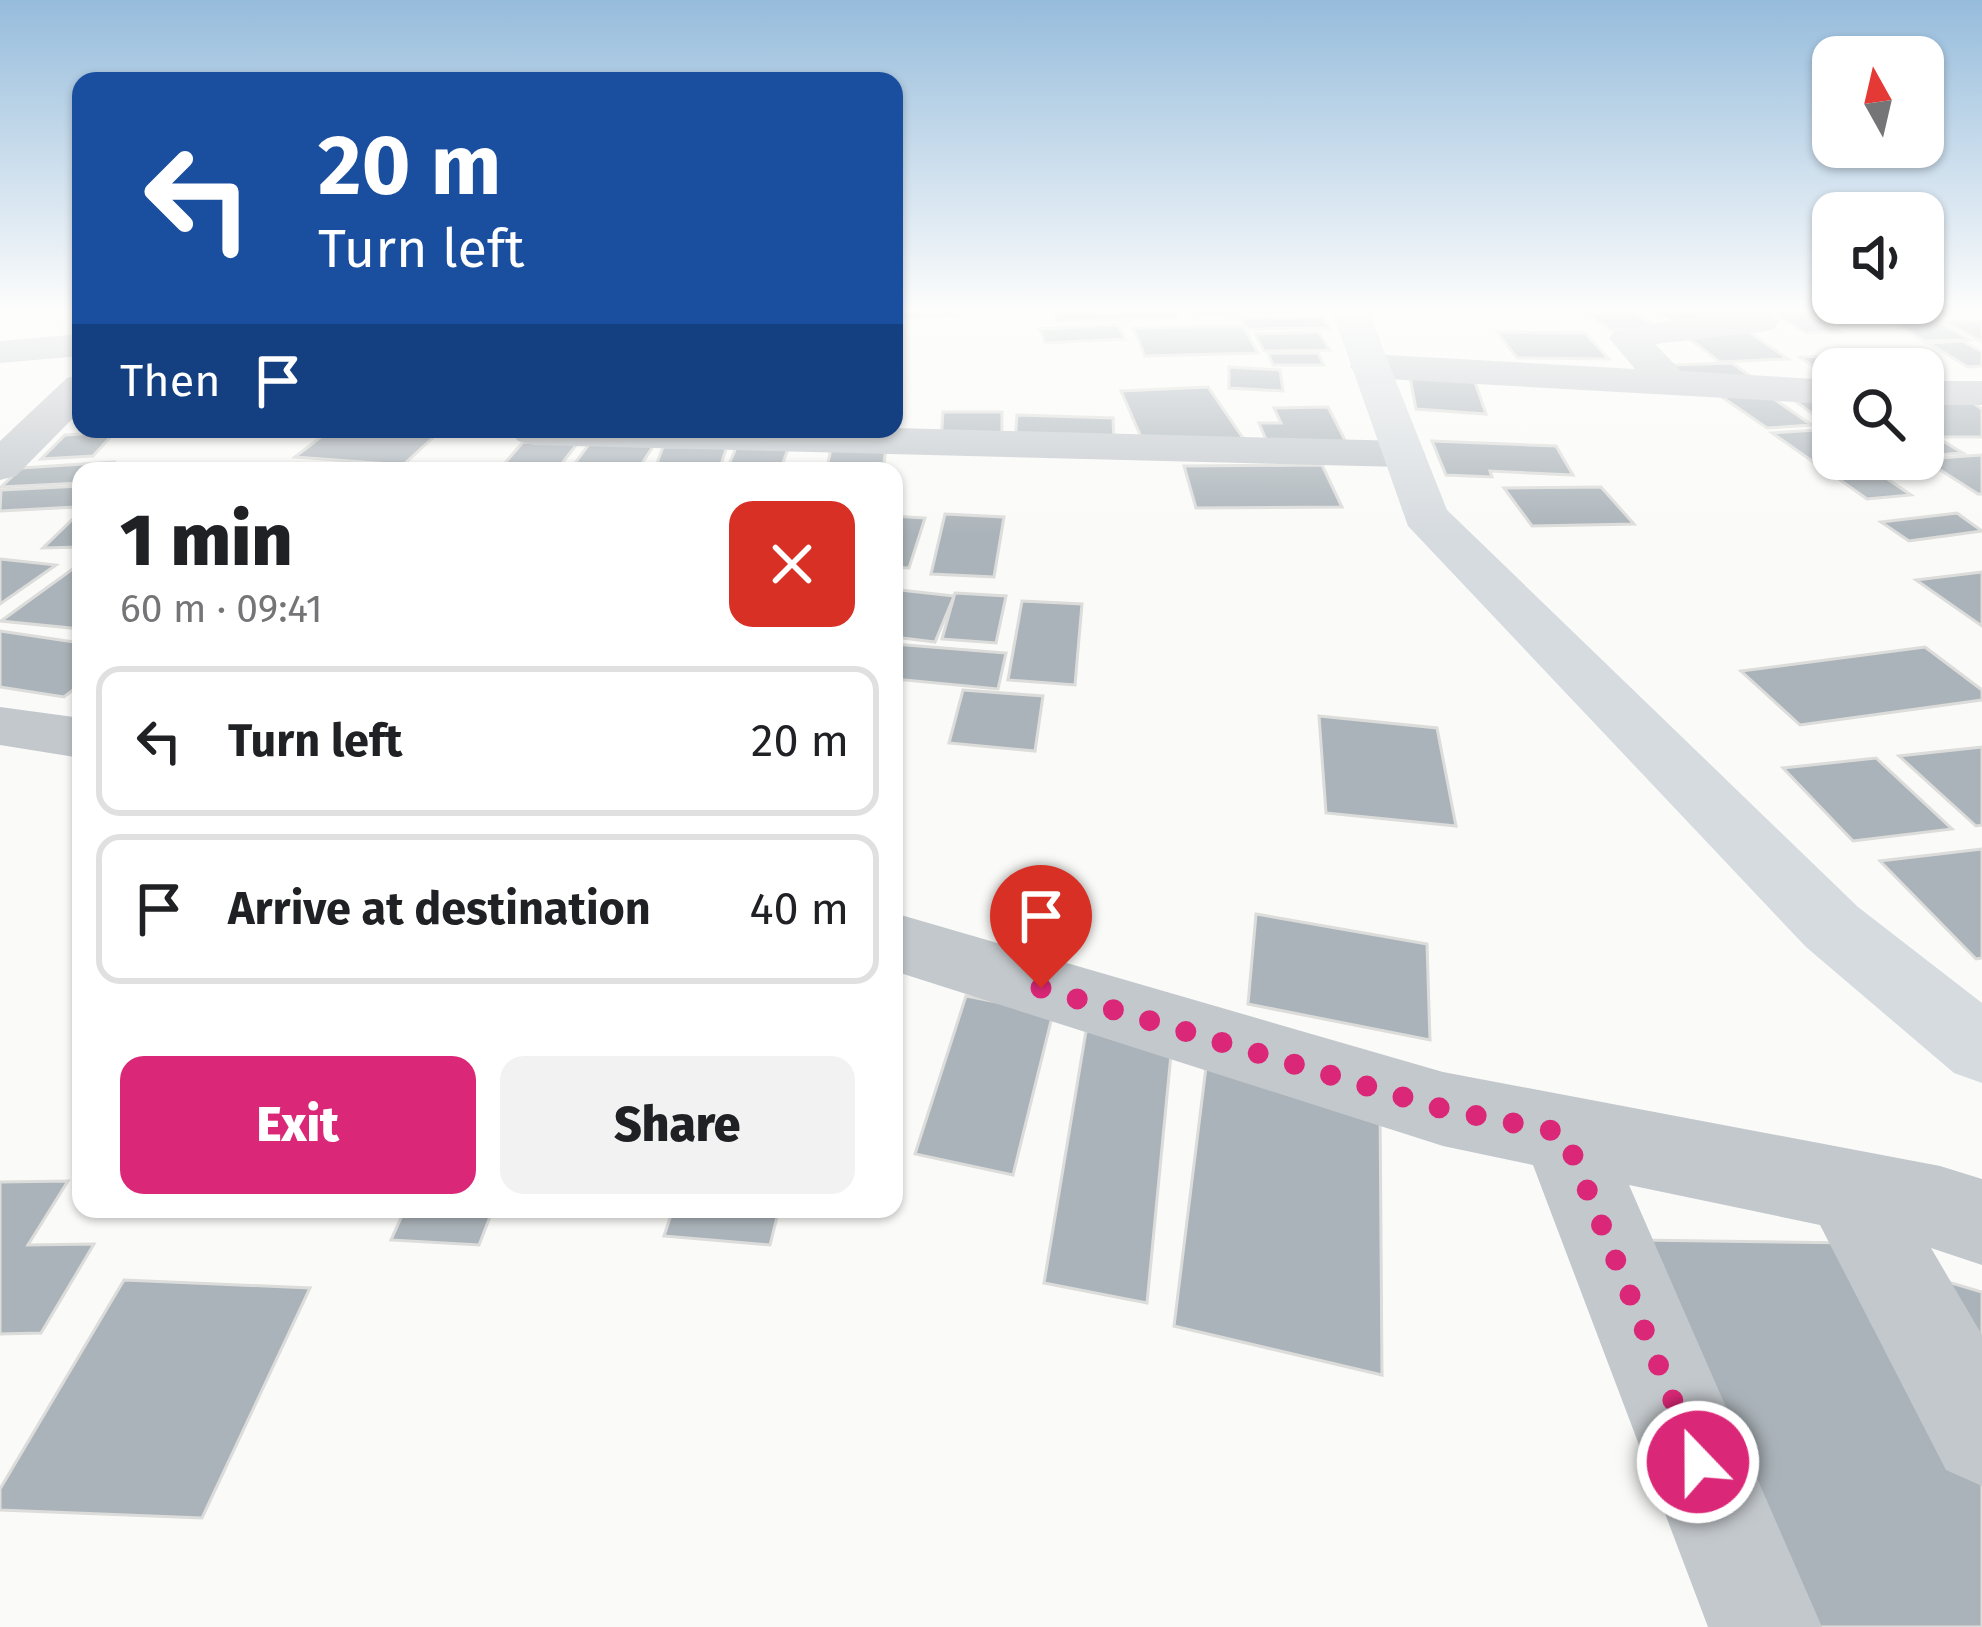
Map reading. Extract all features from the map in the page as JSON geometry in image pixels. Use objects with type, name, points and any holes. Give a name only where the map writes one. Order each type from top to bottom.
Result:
[{"type":"main road","points":[[1377,384],[1425,516],[1832,927],[1982,1049]]},
{"type":"street","points":[[1641,384],[1812,391]]},
{"type":"street","points":[[1944,393],[1982,393]]},
{"type":"street","points":[[0,466],[72,396]]},
{"type":"street","points":[[770,438],[1402,454]]},
{"type":"street","points":[[0,725],[72,737]]},
{"type":"street","points":[[903,945],[1443,1109],[1848,1189],[1982,1222]]},
{"type":"street","points":[[1564,1133],[1765,1627]]},
{"type":"street","points":[[1848,1189],[1982,1434]]},
{"type":"building","points":[[1229,384],[1282,384],[1283,391],[1229,388]]},
{"type":"building","points":[[1411,384],[1476,384],[1486,414],[1416,409]]},
{"type":"building","points":[[1208,387],[1245,441],[1145,446],[1121,391]]},
{"type":"building","points":[[1765,393],[1812,425],[1767,428],[1722,397]]},
{"type":"building","points":[[1944,398],[1966,398],[1982,409],[1982,437],[1944,437]]},
{"type":"building","points":[[1795,401],[1812,401],[1812,414]]},
{"type":"building","points":[[1328,407],[1346,442],[1267,442],[1259,423],[1281,423],[1274,408]]},
{"type":"building","points":[[943,412],[1002,412],[1002,441],[941,441]]},
{"type":"building","points":[[1017,415],[1113,418],[1114,445],[1015,442]]},
{"type":"building","points":[[1812,430],[1812,461],[1772,433]]},
{"type":"building","points":[[65,435],[110,438],[93,456],[41,459]]},
{"type":"building","points":[[319,438],[433,438],[406,462],[295,457]]},
{"type":"building","points":[[1432,441],[1556,446],[1573,475],[1490,471],[1492,477],[1446,475]]},
{"type":"building","points":[[523,442],[577,444],[563,462],[506,462]]},
{"type":"building","points":[[1944,442],[1963,453],[1944,454]]},
{"type":"building","points":[[590,443],[654,445],[643,462],[576,462]]},
{"type":"building","points":[[727,446],[722,462],[657,462],[663,447]]},
{"type":"building","points":[[736,448],[788,449],[783,462],[730,462]]},
{"type":"building","points":[[831,449],[886,449],[884,462],[828,462]]},
{"type":"building","points":[[1982,455],[1982,494],[1944,472],[1944,458]]},
{"type":"building","points":[[72,465],[72,483],[1,487],[21,468]]},
{"type":"building","points":[[1322,465],[1342,507],[1196,508],[1184,466]]},
{"type":"building","points":[[1840,480],[1889,480],[1911,495],[1867,499]]},
{"type":"building","points":[[72,486],[72,507],[0,511],[1,490]]},
{"type":"building","points":[[1601,487],[1634,524],[1532,526],[1504,488]]},
{"type":"building","points":[[1957,513],[1982,531],[1909,541],[1881,522]]},
{"type":"building","points":[[945,514],[1004,517],[994,577],[931,574]]},
{"type":"building","points":[[903,517],[925,518],[909,568],[903,568]]},
{"type":"building","points":[[72,520],[72,547],[43,548]]},
{"type":"building","points":[[0,559],[56,565],[0,604]]},
{"type":"building","points":[[72,569],[72,628],[1,621]]},
{"type":"building","points":[[1982,572],[1982,626],[1916,580]]},
{"type":"building","points":[[903,590],[954,596],[935,642],[903,638]]},
{"type":"building","points":[[955,593],[1006,596],[996,643],[942,639]]},
{"type":"building","points":[[1022,601],[1082,604],[1075,685],[1008,680]]},
{"type":"building","points":[[0,631],[72,642],[72,691],[64,697],[0,687]]},
{"type":"building","points":[[903,645],[1006,653],[998,689],[903,680]]},
{"type":"building","points":[[1925,647],[1982,690],[1982,700],[1800,725],[1741,671]]},
{"type":"building","points":[[963,690],[1043,696],[1035,751],[949,743]]},
{"type":"building","points":[[1319,716],[1437,728],[1456,826],[1326,813]]},
{"type":"building","points":[[1982,747],[1982,825],[1976,826],[1899,756]]},
{"type":"building","points":[[1876,758],[1952,829],[1853,841],[1783,768]]},
{"type":"building","points":[[1982,849],[1982,958],[1976,959],[1880,861]]},
{"type":"building","points":[[1256,914],[1427,944],[1430,1040],[1248,1004]]},
{"type":"building","points":[[966,996],[1053,1013],[1013,1175],[915,1154]]},
{"type":"building","points":[[1086,1031],[1172,1044],[1147,1303],[1044,1283]]},
{"type":"building","points":[[1206,1067],[1380,1102],[1382,1375],[1174,1326]]},
{"type":"building","points":[[68,1181],[28,1245],[94,1244],[41,1333],[0,1334],[0,1182]]},
{"type":"building","points":[[401,1218],[490,1218],[479,1245],[391,1240]]},
{"type":"building","points":[[670,1218],[777,1218],[770,1245],[664,1236]]},
{"type":"building","points":[[1636,1240],[1856,1243],[1982,1475],[1982,1627],[1791,1627]]},
{"type":"building","points":[[1921,1274],[1982,1292],[1982,1381]]},
{"type":"building","points":[[124,1280],[310,1288],[202,1518],[0,1510],[0,1489]]},
{"type":"route","points":[[1041,988],[1443,1109],[1564,1133],[1698,1462]]}]
